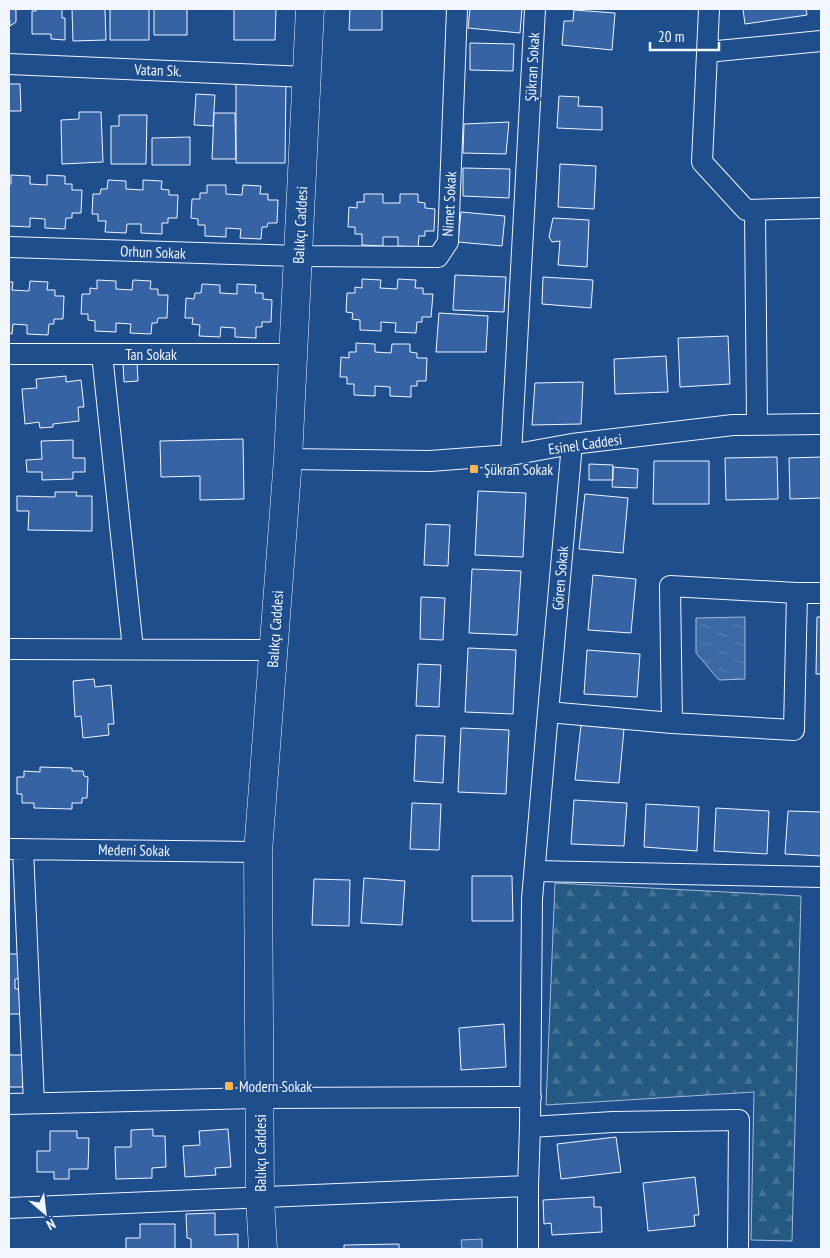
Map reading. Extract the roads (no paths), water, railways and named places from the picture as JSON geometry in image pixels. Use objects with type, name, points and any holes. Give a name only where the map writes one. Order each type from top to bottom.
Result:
[{"type":"main road","name":"Balıkçı Caddesi","points":[[263,1249],[260,1198],[261,1098],[258,852],[288,459],[310,9]]},
{"type":"street","name":"Nimet Sokak","points":[[298,256],[438,257],[448,242],[457,9]]},
{"type":"street","name":"Şükran Sokak","points":[[512,455],[535,9]]},
{"type":"street","points":[[709,9],[702,162],[746,210],[821,208]]},
{"type":"street","points":[[707,52],[821,41]]},
{"type":"street","name":"Vatan Sk.","points":[[9,64],[307,76]]},
{"type":"street","points":[[755,210],[757,425]]},
{"type":"street","name":"Orhun Sokak","points":[[9,247],[298,256]]},
{"type":"street","name":"Tan Sokak","points":[[9,354],[293,354]]},
{"type":"street","points":[[102,354],[133,649]]},
{"type":"street","name":"Esinel Caddesi","points":[[288,459],[430,461],[512,455],[572,444],[733,425],[821,424]]},
{"type":"street","name":"Gören Sokak","points":[[528,1249],[532,899],[572,444]]},
{"type":"street","points":[[672,723],[670,586],[797,594],[821,593]]},
{"type":"street","points":[[548,712],[672,723],[794,730],[797,594]]},
{"type":"street","points":[[9,648],[273,650]]},
{"type":"street","points":[[16,849],[34,1103]]},
{"type":"street","name":"Medeni Sokak","points":[[16,849],[258,852]]},
{"type":"street","points":[[534,871],[821,877]]},
{"type":"street","points":[[9,1104],[261,1098],[531,1097]]},
{"type":"street","points":[[530,1127],[613,1122],[739,1120],[738,1249]]},
{"type":"street","points":[[9,1208],[528,1186]]},
{"type":"water","points":[[745,617],[745,679],[719,680],[696,653],[696,618]]},
{"type":"water","points":[[482,1239],[482,1249],[462,1249],[461,1240]]},
{"type":"place","name":"Şükran Sokak","points":[[474,469]]},
{"type":"place","name":"Modern Sokak","points":[[229,1086]]}]
